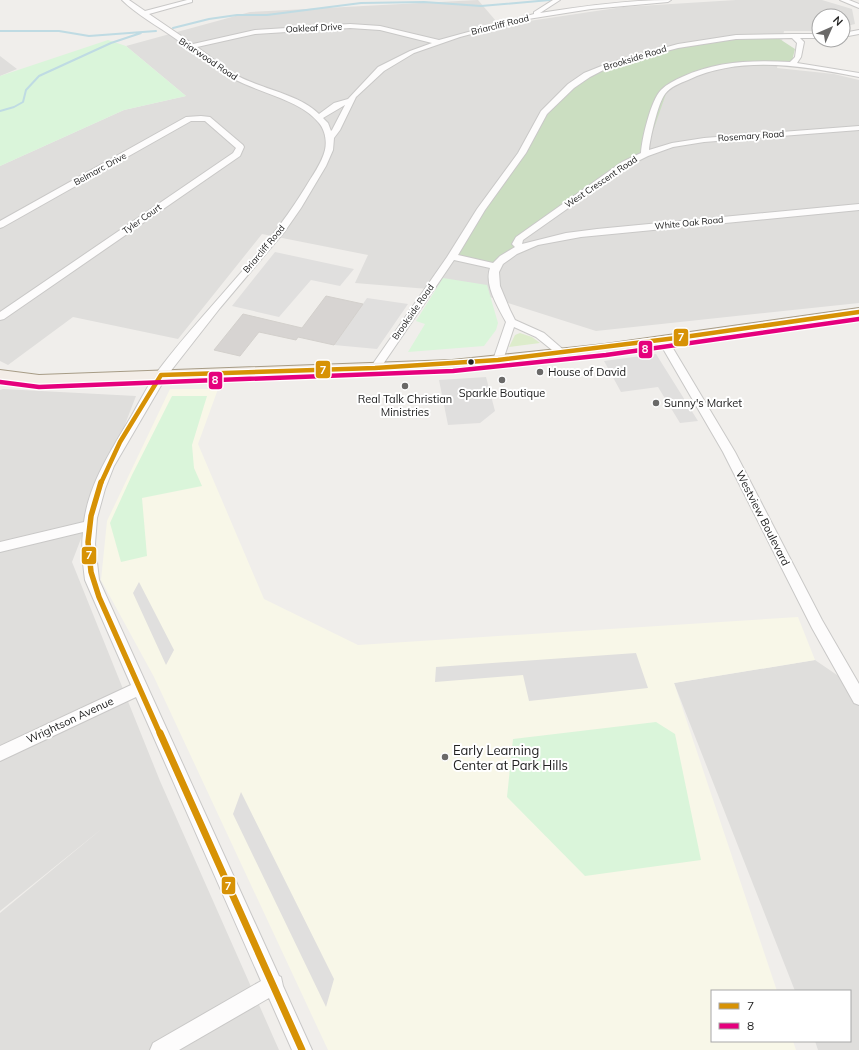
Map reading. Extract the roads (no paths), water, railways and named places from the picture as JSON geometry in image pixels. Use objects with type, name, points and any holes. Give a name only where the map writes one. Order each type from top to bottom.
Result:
[{"type":"main road","points":[[0,375],[39,380],[375,368],[498,360],[663,340],[859,312]]},
{"type":"street","name":"Briarwood Road","points":[[125,0],[190,47],[235,77],[304,106],[319,117],[324,123],[330,138]]},
{"type":"street","points":[[528,17],[558,0]]},
{"type":"street","name":"Briarcliff Road","points":[[302,1050],[274,984],[92,580],[88,544],[89,526],[99,489],[108,466],[161,375],[225,295],[282,229],[297,208],[322,166],[329,150],[330,138],[336,130],[353,96],[381,69],[399,58],[438,42],[528,17],[598,7],[668,0]]},
{"type":"street","points":[[843,0],[859,6]]},
{"type":"street","points":[[143,14],[190,1]]},
{"type":"street","name":"Oakleaf Drive","points":[[190,47],[255,32],[350,26],[380,28],[438,42]]},
{"type":"street","points":[[791,65],[798,57],[801,42],[793,36]]},
{"type":"street","name":"Brookside Road","points":[[375,368],[452,257],[481,208],[522,153],[544,113],[581,78],[611,64],[678,46],[736,37],[811,36]]},
{"type":"street","name":"Brookside Road","points":[[801,42],[811,38]]},
{"type":"street","points":[[798,57],[816,68]]},
{"type":"street","name":"West Crescent Road","points":[[521,248],[517,244],[519,238],[625,164],[645,154],[647,135],[656,104],[662,94],[672,85],[690,75],[719,67],[747,65],[791,65],[859,75]]},
{"type":"street","name":"Briarcliff Road","points":[[319,117],[337,105],[351,100]]},
{"type":"street","name":"Briarcliff Road","points":[[304,106],[337,105]]},
{"type":"street","points":[[319,117],[345,111]]},
{"type":"street","name":"Belmarc Drive","points":[[0,225],[177,125],[189,119],[201,118]]},
{"type":"street","name":"Tyler Court","points":[[0,317],[239,152],[239,146],[207,119],[201,118]]},
{"type":"street","name":"Rosemary Road","points":[[645,154],[672,145],[704,140],[859,128]]},
{"type":"street","name":"White Oak Road","points":[[521,248],[571,235],[788,212],[859,207]]},
{"type":"street","points":[[521,248],[503,258],[495,266],[494,276],[496,292],[511,322],[540,335],[561,352]]},
{"type":"street","points":[[452,257],[495,266]]},
{"type":"street","points":[[498,360],[511,322]]},
{"type":"street","name":"Westview Boulevard","points":[[663,340],[729,452],[817,624],[858,695]]},
{"type":"street","points":[[0,547],[89,526]]},
{"type":"street","name":"Wrightson Avenue","points":[[0,754],[29,738],[140,688]]},
{"type":"street","points":[[160,1050],[274,984]]},
{"type":"waterway","points":[[173,28],[209,19],[237,15],[267,15],[361,3],[424,2],[481,6],[550,0]]},
{"type":"waterway","points":[[0,31],[59,31],[89,36],[156,31]]},
{"type":"waterway","points":[[0,111],[14,107],[23,102],[26,90],[39,76],[111,43],[141,33]]},
{"type":"place","name":"House of David","points":[[540,372]]},
{"type":"place","name":"Sparkle Boutique","points":[[502,380]]},
{"type":"place","name":"Real Talk Christian Ministries","points":[[405,386]]},
{"type":"place","name":"Sunny's Market","points":[[656,403]]},
{"type":"place","name":"Early Learning Center at Park Hills","points":[[445,757]]}]
